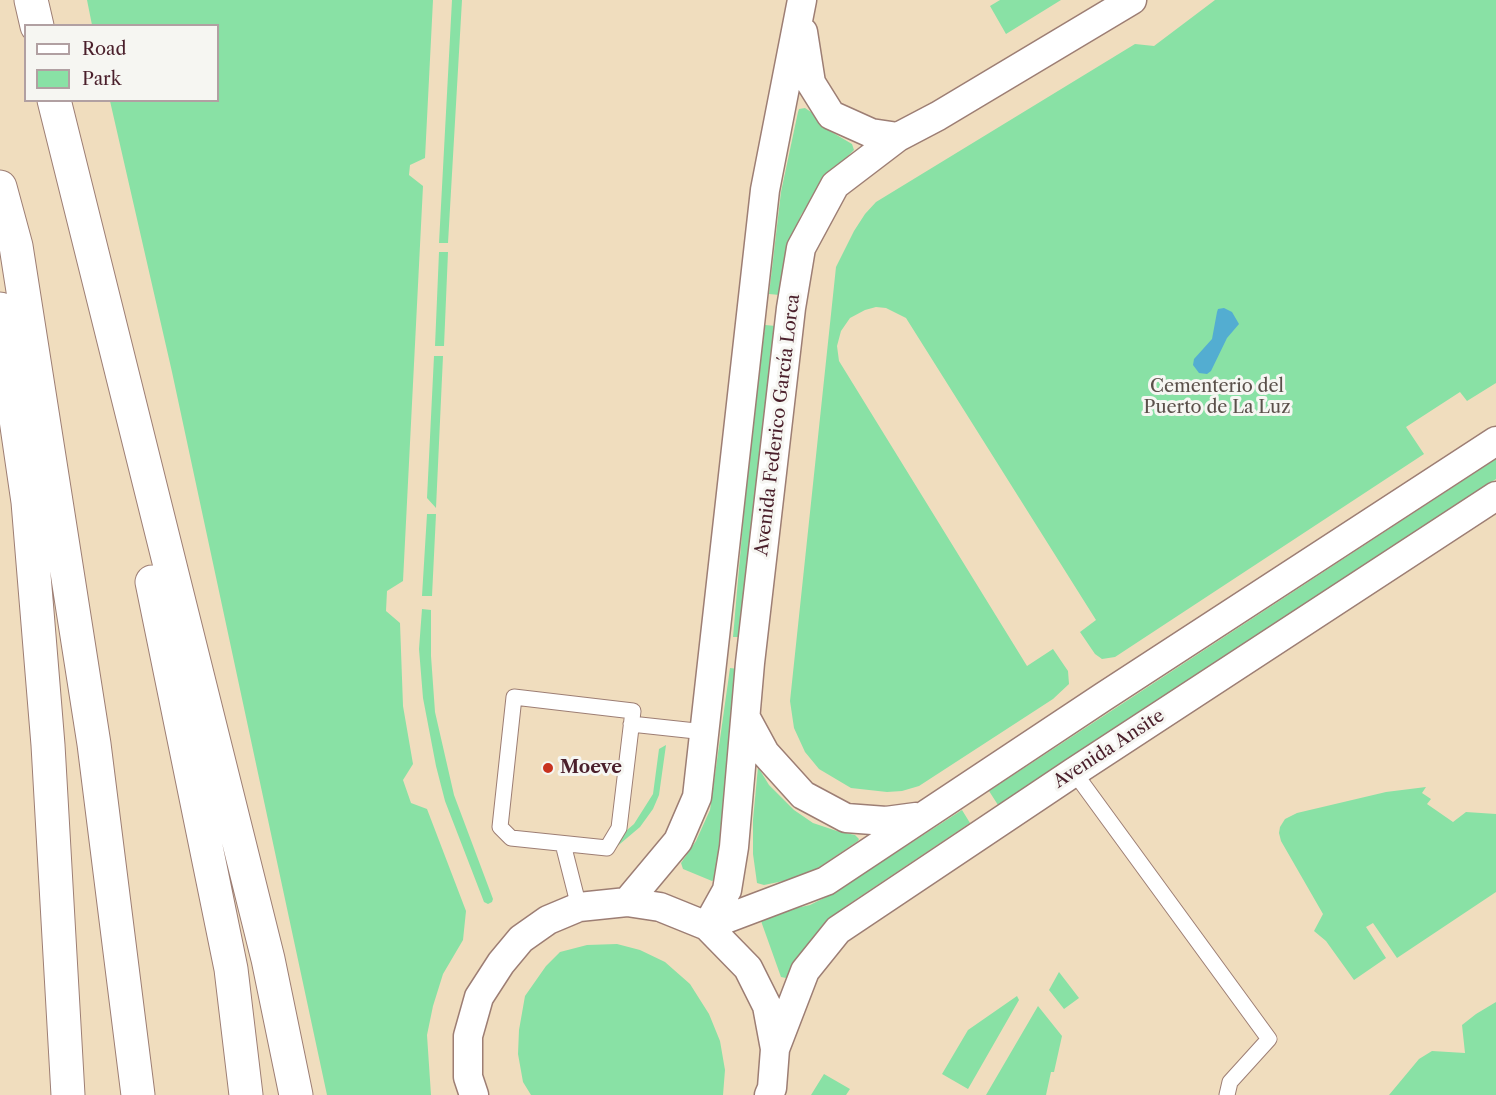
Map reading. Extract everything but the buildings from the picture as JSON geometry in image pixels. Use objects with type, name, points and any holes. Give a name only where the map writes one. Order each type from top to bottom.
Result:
[{"type":"highway","points":[[31,0],[37,24]]},
{"type":"highway","points":[[55,108],[231,969],[246,1095]]},
{"type":"highway","points":[[55,108],[268,959],[296,1095]]},
{"type":"highway","points":[[0,187],[16,246],[94,744],[138,1095]]},
{"type":"highway","points":[[0,309],[28,502],[48,745],[68,1095]]},
{"type":"street","points":[[898,137],[938,116],[1132,0]]},
{"type":"street","name":"Avenida Federico García Lorca","points":[[801,7],[812,83],[831,115],[871,133],[898,137]]},
{"type":"street","name":"Avenida Federico García Lorca","points":[[627,902],[678,842],[697,797],[765,190],[801,7]]},
{"type":"street","name":"Avenida Federico García Lorca","points":[[707,926],[727,890],[734,847],[750,663],[791,308],[801,248],[835,185],[898,137]]},
{"type":"street","points":[[707,926],[826,881],[1496,441]]},
{"type":"street","name":"Avenida Ansite","points":[[775,1049],[805,971],[838,930],[1074,772],[1496,496]]},
{"type":"street","points":[[746,718],[765,753],[803,795],[846,818],[886,821],[921,817]]},
{"type":"street","points":[[474,1095],[468,1077],[468,1036],[478,997],[501,963],[521,939],[548,920],[579,908],[627,902],[660,907],[707,926],[748,968],[767,1006],[775,1049],[772,1088],[769,1095]]},
{"type":"lane","points":[[514,697],[633,711],[619,828],[607,848],[563,844],[511,838],[500,827],[514,697]]},
{"type":"lane","points":[[631,724],[705,732]]},
{"type":"lane","points":[[1074,772],[1269,1039],[1230,1082],[1227,1095]]},
{"type":"lane","points":[[563,844],[579,908]]},
{"type":"green space","points":[[87,0],[433,0],[425,158],[410,165],[409,175],[423,186],[403,581],[387,591],[386,611],[400,623],[403,706],[413,764],[403,780],[411,803],[427,809],[466,911],[463,940],[443,974],[427,1035],[431,1095],[327,1095],[172,372],[110,102],[219,102],[219,24],[92,24]]},
{"type":"green space","points":[[452,0],[462,0],[448,243],[439,243]]},
{"type":"green space","points":[[1000,0],[1061,0],[1006,34],[990,6]]},
{"type":"green space","name":"Cementerio del Puerto de La Luz","points":[[1215,0],[1496,0],[1496,383],[1467,401],[1460,392],[1406,427],[1424,454],[1115,657],[1102,659],[1095,654],[1080,632],[1096,620],[906,318],[886,308],[876,307],[850,318],[841,331],[837,346],[839,361],[1027,666],[1053,649],[1068,671],[1069,684],[1053,699],[919,786],[887,792],[851,788],[819,769],[805,752],[794,728],[790,701],[836,267],[854,231],[876,202],[1135,44],[1154,46]]},
{"type":"green space","points":[[805,108],[830,131],[852,144],[854,150],[826,178],[801,215],[787,251],[780,295],[769,294],[781,192],[798,112],[799,109]]},
{"type":"green space","points":[[439,252],[448,252],[444,346],[435,346]]},
{"type":"green space","points":[[765,325],[776,326],[743,637],[733,637],[747,477]]},
{"type":"green space","points":[[434,356],[443,356],[436,508],[427,498]]},
{"type":"green space","points":[[1496,459],[1496,479],[998,805],[989,791]]},
{"type":"green space","points":[[427,514],[436,514],[432,596],[422,596]]},
{"type":"green space","points":[[422,609],[431,610],[431,656],[435,712],[454,795],[493,899],[488,904],[484,902],[445,801],[436,766],[423,698],[419,649]]},
{"type":"green space","points":[[730,668],[739,669],[716,879],[712,881],[683,869],[681,863],[696,841],[710,810]]},
{"type":"green space","points":[[666,745],[659,795],[653,809],[640,827],[614,849],[613,842],[634,824],[653,794],[659,749]]},
{"type":"green space","points":[[758,767],[769,785],[794,810],[813,823],[855,835],[858,841],[815,870],[798,878],[764,885],[757,883],[753,854],[753,820]]},
{"type":"green space","points":[[1426,787],[1422,793],[1431,799],[1427,804],[1453,822],[1466,812],[1496,814],[1496,892],[1397,958],[1373,923],[1366,927],[1386,958],[1354,980],[1326,941],[1314,931],[1323,914],[1281,841],[1280,827],[1285,819],[1297,813],[1386,792]]},
{"type":"green space","points":[[962,810],[970,823],[833,917],[789,976],[781,977],[761,921],[765,915],[810,905],[832,894]]},
{"type":"green space","points":[[617,944],[640,950],[665,962],[690,984],[709,1014],[720,1041],[725,1070],[723,1095],[531,1095],[523,1082],[518,1054],[519,1030],[525,996],[546,966],[560,952],[587,945]]},
{"type":"green space","points":[[1059,972],[1079,998],[1064,1009],[1049,990]]},
{"type":"green space","points":[[1017,996],[1019,1000],[968,1089],[942,1074],[968,1030]]},
{"type":"green space","points":[[1496,1002],[1496,1095],[1389,1095],[1419,1059],[1432,1051],[1465,1053],[1462,1025]]},
{"type":"green space","points":[[1038,1006],[1062,1036],[1046,1095],[986,1095]]},
{"type":"green space","points":[[824,1074],[850,1089],[846,1095],[811,1095]]},
{"type":"water","points":[[1224,308],[1232,312],[1239,324],[1227,338],[1211,371],[1207,374],[1199,373],[1193,365],[1194,359],[1212,339],[1218,309]]},
{"type":"place","name":"Moeve","points":[[548,768]]}]
